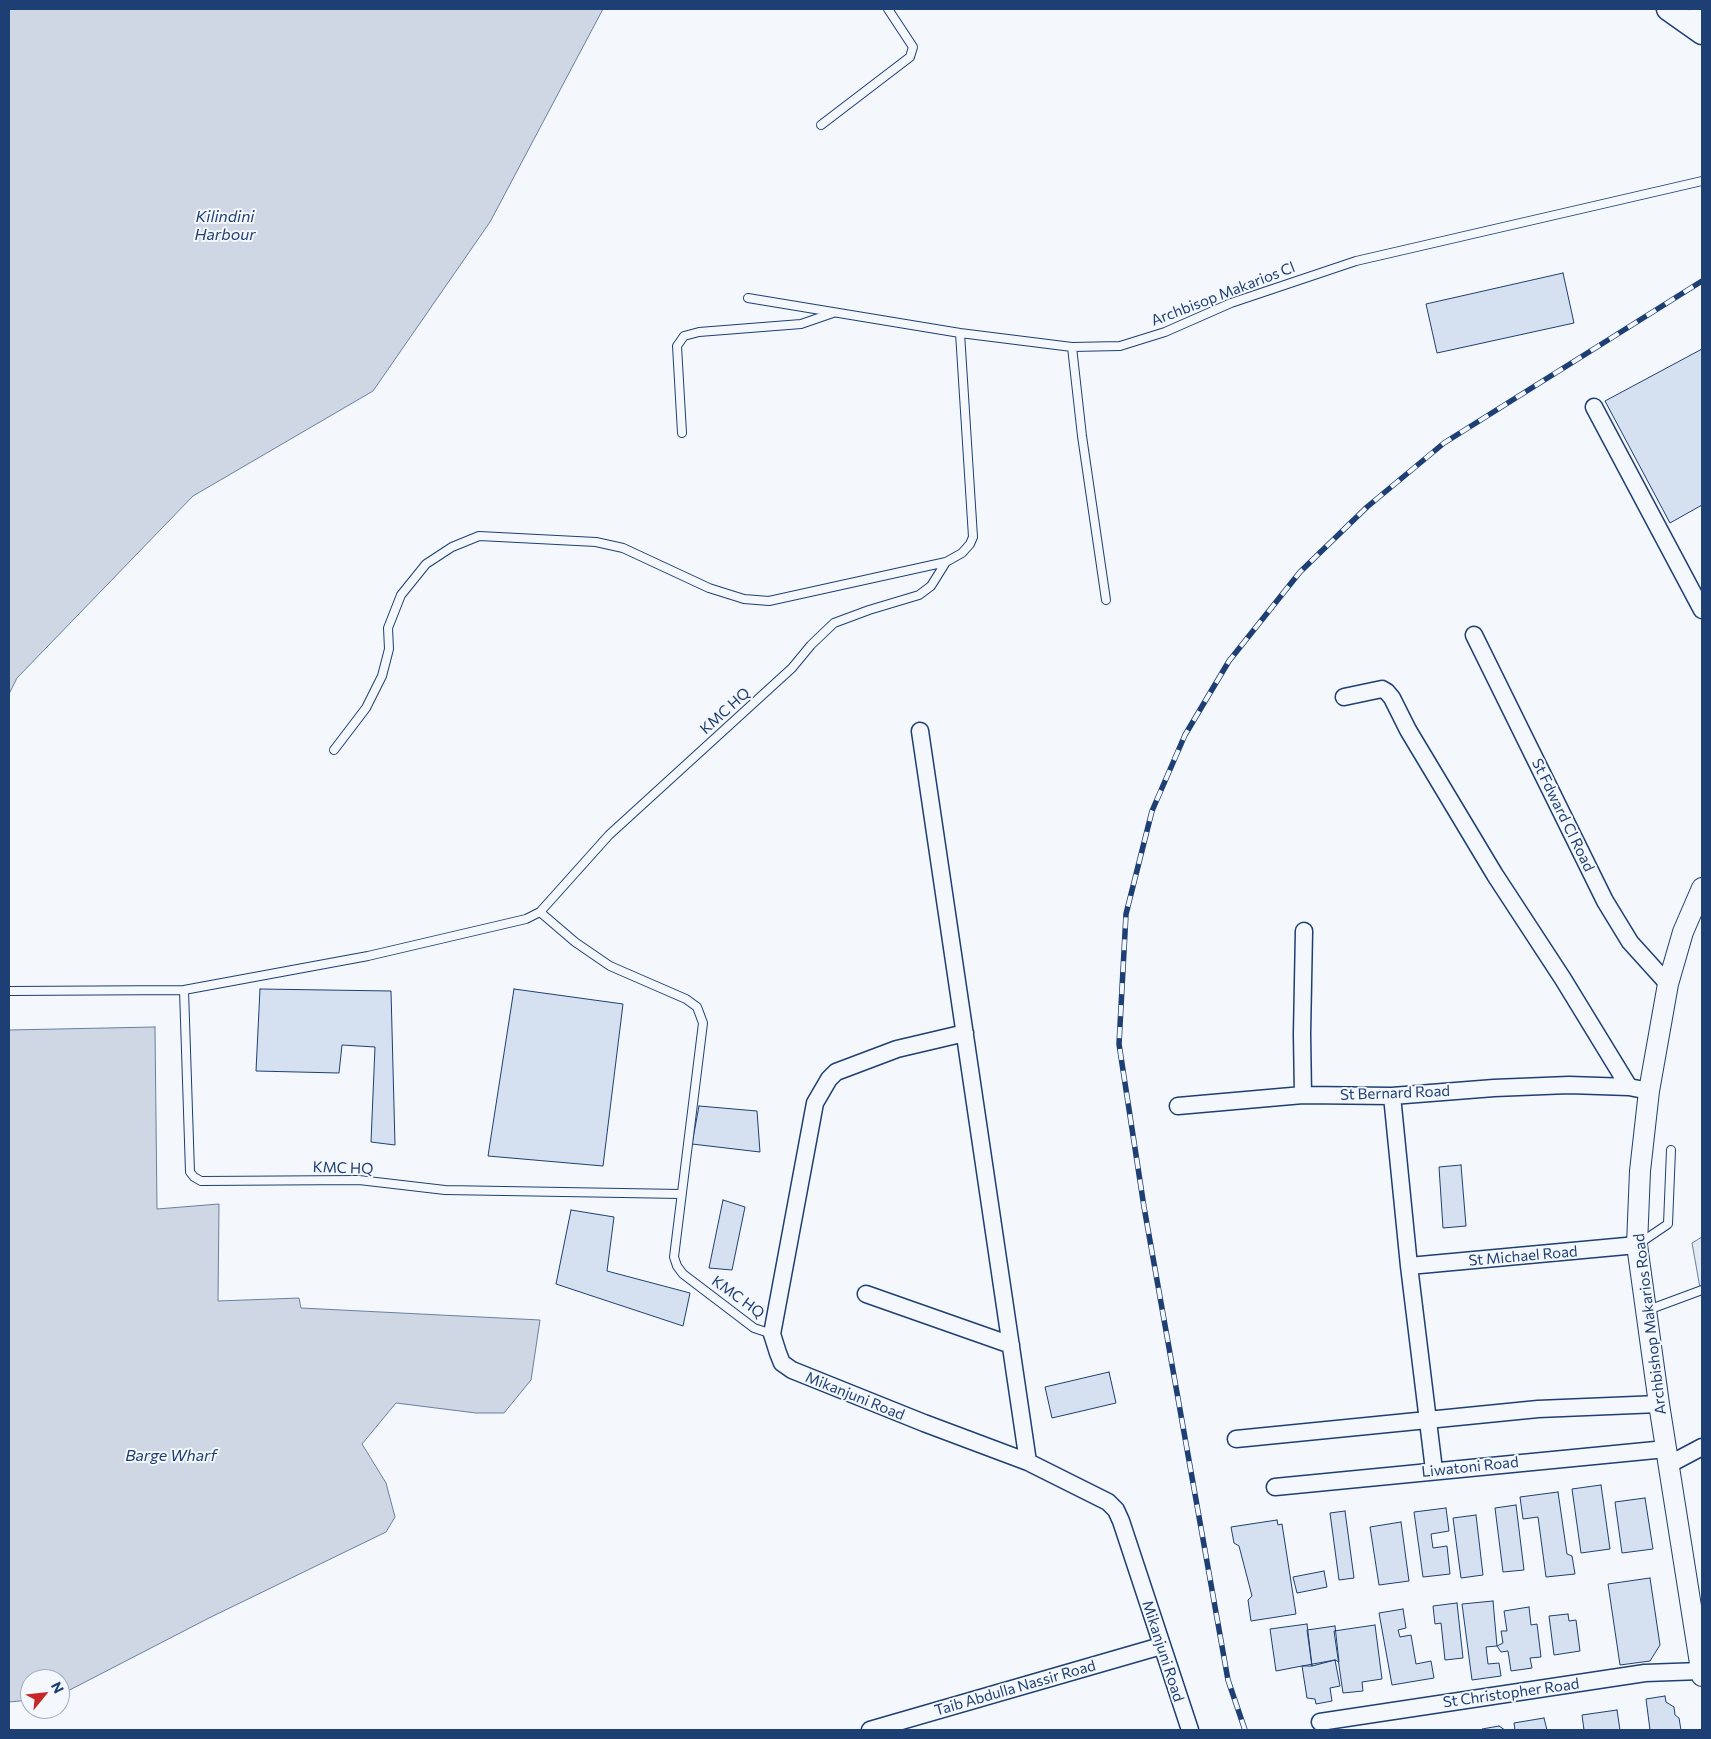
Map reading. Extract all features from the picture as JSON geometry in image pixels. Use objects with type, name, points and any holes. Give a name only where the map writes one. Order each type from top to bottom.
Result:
[{"type":"main road","points":[[1668,9],[1702,33]]},
{"type":"street","points":[[1594,407],[1702,610]]},
{"type":"street","name":"St Fdward Cl Road","points":[[1474,635],[1605,901],[1630,942],[1668,984]]},
{"type":"street","points":[[1344,698],[1382,689],[1392,698],[1408,730],[1495,875],[1564,979],[1628,1087]]},
{"type":"street","points":[[920,731],[1028,1462]]},
{"type":"street","name":"Archbishop Makarios Road","points":[[1702,888],[1683,932],[1668,984],[1649,1091],[1640,1171],[1637,1245],[1667,1457],[1702,1673]]},
{"type":"street","points":[[1303,1094],[1304,931]]},
{"type":"street","name":"Mikanjuni Road","points":[[965,1032],[897,1048],[836,1072],[829,1079],[816,1103],[772,1334],[782,1364],[792,1370],[1028,1462],[1108,1502],[1116,1510],[1121,1521],[1190,1730]]},
{"type":"street","name":"St Bernard Road","points":[[1178,1106],[1303,1094],[1392,1096],[1494,1088],[1569,1085],[1628,1087],[1649,1091]]},
{"type":"street","points":[[1392,1096],[1408,1266],[1434,1470]]},
{"type":"street","name":"St Michael Road","points":[[1408,1266],[1637,1245]]},
{"type":"street","points":[[866,1294],[1011,1345]]},
{"type":"street","points":[[1236,1439],[1538,1409],[1659,1404]]},
{"type":"street","points":[[1667,1457],[1702,1447]]},
{"type":"street","name":"Liwatoni Road","points":[[1275,1486],[1434,1470],[1667,1457]]},
{"type":"street","name":"Taib Abdulla Nassir Road","points":[[870,1730],[1161,1646]]},
{"type":"street","name":"St Christopher Road","points":[[1320,1722],[1645,1673],[1702,1673]]},
{"type":"lane","points":[[821,126],[910,57],[913,47],[888,9]]},
{"type":"lane","name":"Archbisop Makarios Cl","points":[[748,298],[960,333],[1072,347],[1120,346],[1165,332],[1231,303],[1356,261],[1702,181]]},
{"type":"lane","points":[[682,433],[677,346],[684,336],[699,332],[801,324],[835,312]]},
{"type":"lane","points":[[334,750],[366,708],[382,676],[389,649],[388,628],[401,595],[426,564],[452,547],[479,536],[596,542],[623,548],[709,588],[744,599],[769,601],[946,562],[962,553],[973,537],[960,333]]},
{"type":"lane","points":[[1072,347],[1082,436],[1106,600]]},
{"type":"lane","name":"KMC HQ","points":[[9,991],[184,990],[368,956],[517,921],[540,912],[609,835],[792,668],[811,645],[834,623],[919,595],[931,586],[946,562]]},
{"type":"lane","name":"KMC HQ","points":[[540,912],[575,942],[610,966],[686,998],[697,1007],[703,1023],[674,1256],[676,1266],[683,1274],[754,1328],[772,1334]]},
{"type":"lane","name":"KMC HQ","points":[[184,990],[190,1172],[194,1177],[201,1180],[359,1180],[445,1190],[681,1194]]},
{"type":"lane","points":[[1637,1245],[1668,1224],[1671,1150]]},
{"type":"lane","points":[[1646,1311],[1702,1290]]},
{"type":"shaded area","points":[[1702,1237],[1702,1299],[1692,1243]]},
{"type":"water","name":"Kilindini Harbour","points":[[9,9],[603,9],[490,222],[373,391],[193,496],[17,678],[9,694]]},
{"type":"water","name":"Barge Wharf","points":[[155,1027],[157,1209],[219,1204],[218,1301],[299,1298],[301,1308],[540,1320],[531,1380],[504,1413],[476,1413],[396,1403],[362,1444],[386,1483],[395,1517],[386,1532],[209,1618],[70,1690],[70,1669],[20,1669],[20,1701],[9,1702],[9,1030]]},
{"type":"building","points":[[1563,273],[1574,323],[1437,353],[1426,304]]},
{"type":"building","points":[[1702,349],[1702,505],[1670,523],[1605,401]]},
{"type":"building","points":[[260,989],[391,991],[395,1145],[371,1142],[375,1047],[342,1045],[339,1073],[256,1071]]},
{"type":"building","points":[[514,989],[623,1004],[603,1166],[488,1156]]},
{"type":"building","points":[[699,1106],[757,1111],[760,1152],[692,1144]]},
{"type":"building","points":[[1461,1165],[1466,1226],[1443,1228],[1439,1167]]},
{"type":"building","points":[[723,1200],[745,1207],[732,1270],[709,1268]]},
{"type":"building","points":[[571,1210],[614,1217],[607,1271],[690,1293],[683,1326],[556,1284]]},
{"type":"building","points":[[1109,1372],[1116,1403],[1052,1418],[1045,1387]]},
{"type":"building","points":[[1601,1485],[1610,1549],[1581,1553],[1572,1489]]},
{"type":"building","points":[[1558,1492],[1567,1554],[1572,1556],[1575,1574],[1546,1577],[1538,1517],[1523,1519],[1520,1497]]},
{"type":"building","points":[[1645,1498],[1653,1549],[1622,1553],[1615,1502]]},
{"type":"building","points":[[1516,1505],[1524,1570],[1503,1572],[1495,1508]]},
{"type":"building","points":[[1446,1508],[1449,1531],[1431,1534],[1433,1548],[1447,1546],[1450,1574],[1423,1577],[1414,1512]]},
{"type":"building","points":[[1345,1511],[1354,1578],[1339,1580],[1330,1513]]},
{"type":"building","points":[[1476,1515],[1483,1575],[1461,1578],[1453,1518]]},
{"type":"building","points":[[1277,1520],[1278,1525],[1282,1524],[1296,1614],[1251,1621],[1248,1600],[1252,1596],[1239,1546],[1234,1543],[1231,1527]]},
{"type":"building","points":[[1401,1522],[1409,1581],[1379,1585],[1370,1527]]},
{"type":"building","points":[[1324,1571],[1327,1587],[1297,1593],[1293,1577]]},
{"type":"building","points":[[1650,1578],[1660,1645],[1650,1661],[1620,1665],[1608,1584]]},
{"type":"building","points":[[1493,1601],[1497,1646],[1486,1647],[1488,1664],[1499,1663],[1501,1676],[1472,1680],[1462,1604]]},
{"type":"building","points":[[1457,1603],[1463,1658],[1445,1660],[1441,1623],[1435,1624],[1433,1606]]},
{"type":"building","points":[[1529,1607],[1531,1625],[1537,1624],[1541,1657],[1530,1658],[1532,1668],[1511,1671],[1508,1651],[1501,1652],[1497,1646],[1503,1643],[1501,1631],[1507,1631],[1504,1611]]},
{"type":"building","points":[[1403,1609],[1406,1628],[1398,1630],[1400,1637],[1411,1635],[1416,1664],[1431,1661],[1434,1678],[1392,1685],[1379,1613]]},
{"type":"building","points":[[1568,1614],[1569,1621],[1576,1620],[1580,1651],[1554,1655],[1549,1616]]},
{"type":"building","points":[[1307,1624],[1312,1666],[1276,1671],[1270,1629]]},
{"type":"building","points":[[1375,1625],[1382,1679],[1362,1682],[1363,1691],[1343,1693],[1334,1631]]},
{"type":"building","points":[[1335,1626],[1339,1662],[1335,1660],[1312,1666],[1307,1630]]},
{"type":"building","points":[[1335,1660],[1340,1686],[1330,1688],[1332,1701],[1316,1704],[1315,1699],[1307,1698],[1302,1666]]},
{"type":"building","points":[[1665,1696],[1666,1702],[1674,1707],[1675,1715],[1679,1718],[1681,1730],[1650,1730],[1646,1699]]},
{"type":"building","points":[[1617,1710],[1620,1730],[1584,1730],[1582,1715]]},
{"type":"building","points":[[1544,1718],[1547,1730],[1515,1730],[1514,1723]]},
{"type":"building","points":[[1499,1726],[1505,1730],[1482,1730],[1482,1729]]},
{"type":"railway","points":[[1245,1730],[1228,1680],[1144,1207],[1119,1044],[1126,914],[1152,811],[1185,735],[1229,661],[1300,572],[1367,507],[1444,443],[1702,281]]}]
